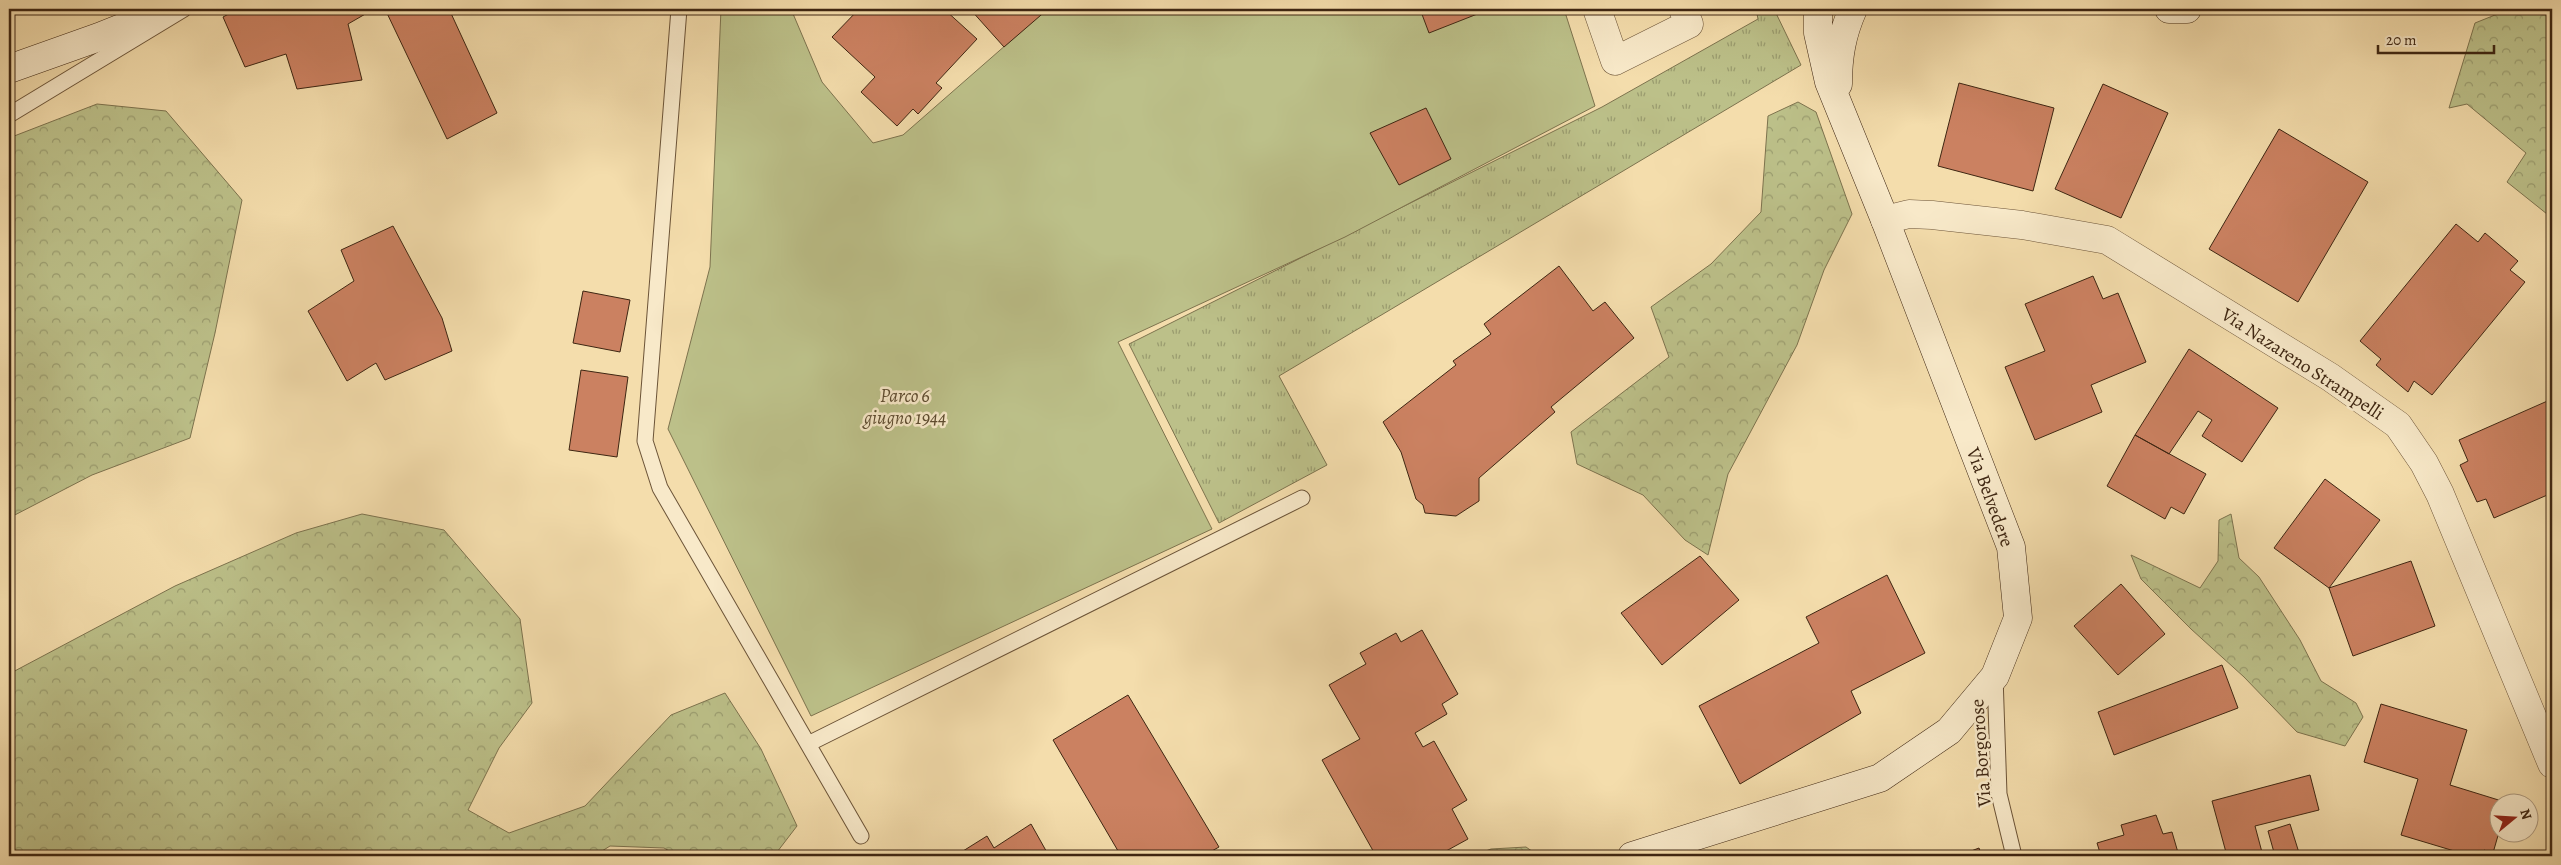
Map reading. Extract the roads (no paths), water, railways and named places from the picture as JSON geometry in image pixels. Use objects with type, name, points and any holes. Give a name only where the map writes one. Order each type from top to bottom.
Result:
[{"type":"street","points":[[9,69],[100,37],[169,9]]},
{"type":"street","points":[[1596,9],[1615,61],[1689,24],[1683,9]]},
{"type":"street","name":"Via Belvedere","points":[[1632,856],[1880,778],[1949,731],[1995,676],[2018,618],[2011,547],[1885,220],[1829,82],[1818,33],[1818,9]]},
{"type":"street","points":[[1838,102],[1838,55],[1845,27],[1853,9]]},
{"type":"street","points":[[2169,9],[2187,9]]},
{"type":"street","name":"Via Nazareno Strampelli","points":[[1885,220],[1910,214],[1932,215],[2022,225],[2107,240],[2330,377],[2398,425],[2424,463],[2440,494],[2552,764]]},
{"type":"lane","points":[[9,115],[184,9]]},
{"type":"lane","points":[[680,9],[645,442],[660,488],[861,836]]},
{"type":"lane","points":[[808,744],[1302,498]]},
{"type":"lane","name":"Via Borgorose","points":[[1995,676],[1999,794],[2014,856]]},
{"type":"park label","name":"Parco 6 giugno 1944","points":[[905,406]]}]
